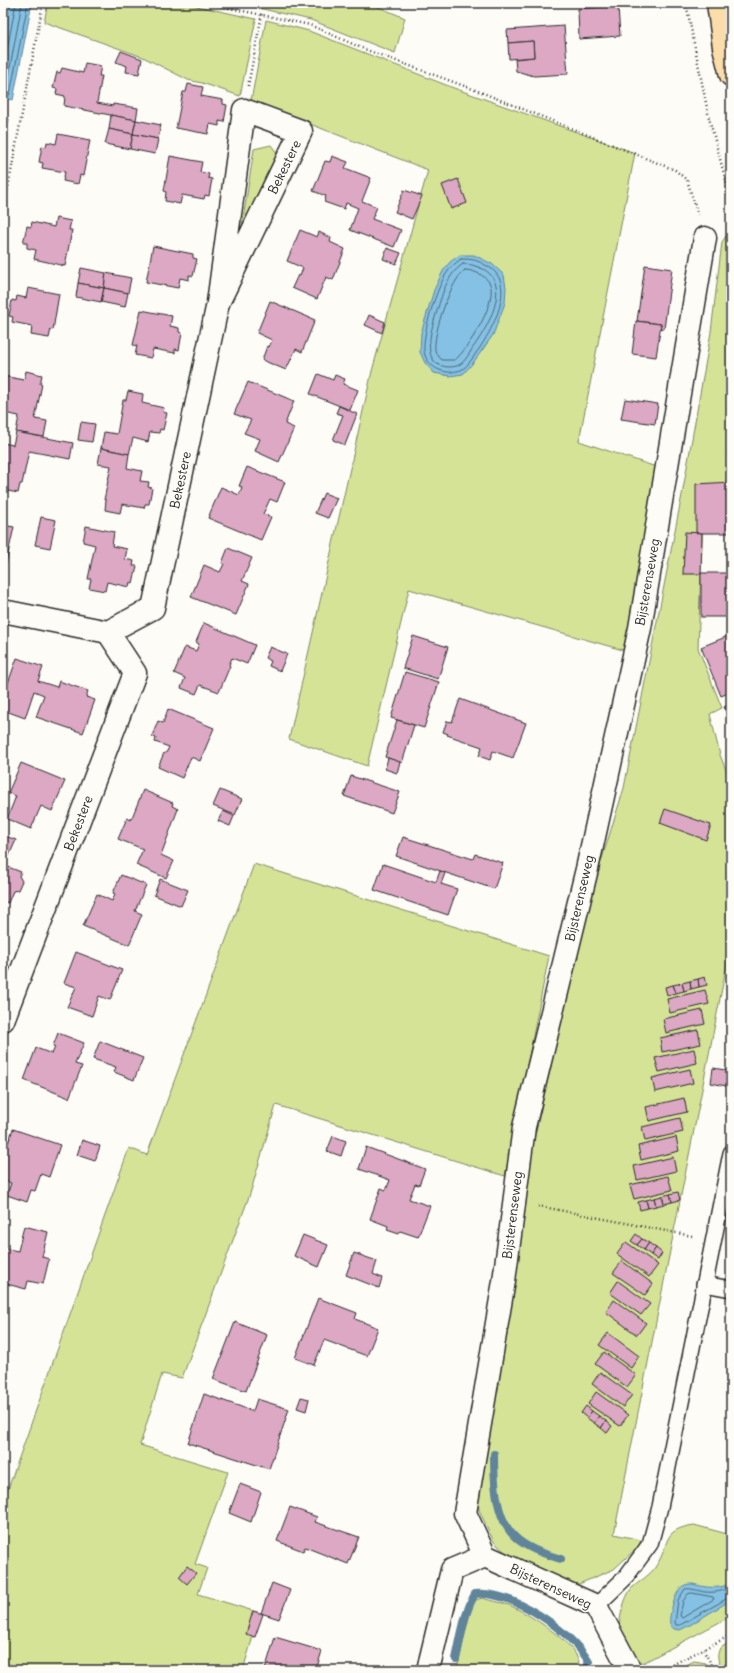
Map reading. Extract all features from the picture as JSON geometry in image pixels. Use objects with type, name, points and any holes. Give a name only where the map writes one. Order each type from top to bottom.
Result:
[{"type":"main road","points":[[718,3],[724,46],[731,75]]},
{"type":"street","name":"Bekestere","points":[[3,1020],[135,673],[108,632],[153,608],[218,303],[244,110],[301,131],[218,303]]},
{"type":"street","name":"Bijsterenseweg","points":[[630,1670],[596,1606],[484,1556],[465,1513],[504,1281],[524,1127],[587,868],[640,628],[705,238]]},
{"type":"street","points":[[3,611],[108,632]]},
{"type":"street","points":[[428,1670],[452,1570],[484,1556]]},
{"type":"lane","points":[[596,1606],[625,1578],[650,1544],[660,1507],[713,1240],[726,1199],[731,1153]]},
{"type":"lane","points":[[704,1284],[731,1288]]},
{"type":"path","points":[[3,214],[43,3]]},
{"type":"path","points":[[205,3],[310,25],[364,48],[478,91],[675,170],[687,180],[705,238]]},
{"type":"path","points":[[686,3],[709,118],[731,200]]},
{"type":"path","points":[[244,110],[262,14]]},
{"type":"path","points":[[514,1202],[713,1240]]},
{"type":"path","points":[[730,1386],[731,1382]]},
{"type":"path","points":[[662,1670],[731,1635]]},
{"type":"path","points":[[703,1650],[715,1670]]},
{"type":"green space","points":[[48,3],[183,3],[256,19],[240,96],[202,83],[188,80],[143,57],[44,22]]},
{"type":"green space","points":[[236,3],[369,3],[405,18],[395,53],[311,20]]},
{"type":"green space","points":[[266,20],[309,31],[451,87],[635,153],[579,441],[662,469],[626,651],[409,589],[367,766],[289,739],[372,371],[428,170],[251,101]]},
{"type":"green space","points":[[271,145],[280,157],[248,229],[242,226],[254,149]]},
{"type":"green space","points":[[726,236],[731,240],[731,488],[704,492],[698,648],[722,708],[710,714],[720,755],[728,775],[731,776],[731,943],[614,1534],[641,1540],[638,1547],[614,1569],[579,1584],[565,1582],[507,1554],[494,1542],[479,1510],[477,1491],[522,1191],[590,897],[624,788],[682,495],[711,332],[722,242]]},
{"type":"green space","points":[[254,864],[549,956],[505,1176],[276,1105],[250,1194],[182,1378],[162,1374],[140,1445],[228,1472],[195,1564],[207,1568],[198,1594],[260,1613],[243,1670],[3,1670],[3,1503],[129,1148],[147,1155]]},
{"type":"green space","points":[[694,1525],[731,1535],[731,1616],[643,1663],[634,1658],[631,1654],[620,1632],[619,1628],[624,1603],[631,1589],[654,1569],[661,1558],[671,1534],[683,1527]]},
{"type":"green space","points":[[482,1598],[509,1605],[527,1614],[551,1630],[571,1648],[577,1656],[579,1666],[577,1670],[457,1670],[471,1608],[476,1600]]},
{"type":"green space","points":[[731,1642],[731,1664],[722,1669],[718,1658],[720,1648]]},
{"type":"green space","points":[[694,1661],[706,1663],[709,1670],[676,1670]]},
{"type":"water","points":[[4,3],[32,3],[13,100],[7,99],[4,117],[9,119],[3,150],[3,9]]},
{"type":"water","points":[[460,255],[474,255],[492,264],[504,275],[506,288],[505,303],[493,335],[473,363],[463,374],[450,376],[434,373],[425,363],[420,352],[421,333],[434,290],[443,271],[450,262]]},
{"type":"water","points":[[687,1584],[721,1587],[731,1584],[731,1600],[690,1625],[680,1630],[674,1629],[670,1624],[670,1620],[675,1597],[680,1588]]},
{"type":"building","points":[[618,6],[620,36],[579,39],[578,9]]},
{"type":"building","points":[[564,26],[568,74],[534,76],[516,71],[515,59],[534,57],[533,41],[508,43],[507,30]]},
{"type":"building","points":[[533,41],[534,57],[509,59],[508,43]]},
{"type":"building","points":[[121,51],[142,59],[139,74],[126,72],[127,66],[116,62]]},
{"type":"building","points":[[85,63],[101,66],[99,76],[102,76],[97,103],[138,108],[136,120],[64,106],[65,96],[56,94],[57,89],[53,88],[57,72],[60,73],[62,68],[83,73]]},
{"type":"building","points":[[188,84],[203,87],[201,96],[223,100],[223,104],[227,105],[224,122],[219,121],[219,126],[210,124],[208,134],[176,128],[183,92],[186,92]]},
{"type":"building","points":[[111,115],[136,120],[133,134],[109,129]]},
{"type":"building","points":[[136,120],[161,125],[158,139],[133,134]]},
{"type":"building","points":[[109,129],[133,134],[130,149],[105,144]]},
{"type":"building","points":[[58,134],[90,140],[83,176],[80,175],[78,184],[63,181],[65,172],[42,168],[43,163],[39,162],[42,146],[46,147],[47,142],[56,144]]},
{"type":"building","points":[[133,134],[158,139],[155,154],[130,149]]},
{"type":"building","points":[[170,156],[202,162],[200,172],[209,174],[208,178],[212,179],[209,196],[205,195],[204,199],[182,195],[180,204],[165,201],[166,192],[164,191]]},
{"type":"building","points":[[332,156],[348,162],[345,168],[371,178],[362,201],[377,207],[372,219],[401,230],[394,247],[350,230],[358,208],[346,203],[344,209],[324,202],[326,196],[313,191],[325,161],[330,162]]},
{"type":"building","points":[[458,179],[467,203],[451,209],[442,185]]},
{"type":"building","points":[[404,190],[422,196],[412,219],[395,212]]},
{"type":"building","points":[[56,218],[71,221],[69,230],[72,230],[65,266],[34,259],[36,250],[27,248],[27,243],[23,243],[27,226],[31,227],[32,222],[54,227]]},
{"type":"building","points":[[300,230],[317,237],[319,232],[331,238],[330,242],[345,249],[333,280],[326,277],[317,299],[292,288],[298,275],[300,276],[303,268],[287,261]]},
{"type":"building","points":[[153,246],[193,254],[193,258],[197,259],[193,276],[189,275],[189,280],[180,278],[178,288],[146,282]]},
{"type":"building","points":[[387,248],[401,253],[396,264],[383,259]]},
{"type":"building","points":[[645,265],[672,269],[664,329],[660,328],[661,324],[637,321]]},
{"type":"building","points":[[81,268],[106,273],[104,288],[78,283]]},
{"type":"building","points":[[106,273],[131,278],[128,293],[104,288]]},
{"type":"building","points":[[78,283],[104,288],[101,302],[76,297]]},
{"type":"building","points":[[28,288],[59,294],[53,330],[51,329],[49,338],[31,335],[32,326],[12,322],[13,317],[9,316],[12,300],[16,301],[17,296],[26,298]]},
{"type":"building","points":[[104,288],[128,293],[125,307],[101,302]]},
{"type":"building","points":[[270,301],[315,320],[302,352],[296,349],[286,370],[262,360],[267,346],[269,347],[272,340],[257,333]]},
{"type":"building","points":[[141,310],[172,316],[170,326],[179,328],[179,332],[182,333],[179,350],[175,349],[175,353],[153,349],[151,358],[135,355],[137,346],[133,345]]},
{"type":"building","points":[[369,315],[385,322],[382,333],[365,325]]},
{"type":"building","points":[[636,321],[661,324],[656,357],[632,354]]},
{"type":"building","points":[[26,371],[42,375],[40,384],[42,384],[35,419],[47,421],[44,437],[16,432],[19,416],[4,413],[6,404],[3,403],[3,376],[24,380]]},
{"type":"building","points":[[318,374],[333,380],[335,375],[345,379],[343,384],[358,390],[350,410],[310,394]]},
{"type":"building","points":[[248,382],[294,401],[285,424],[294,428],[279,462],[255,451],[260,439],[244,433],[251,420],[234,414]]},
{"type":"building","points":[[128,391],[143,394],[142,403],[164,408],[163,412],[167,413],[163,430],[160,429],[159,433],[150,432],[148,442],[133,438],[129,454],[101,448],[104,432],[117,434],[123,400],[126,400]]},
{"type":"building","points":[[625,399],[658,404],[655,424],[621,419]]},
{"type":"building","points":[[339,406],[357,414],[345,445],[333,440],[343,415],[336,413]]},
{"type":"building","points":[[81,422],[95,424],[92,442],[78,440]]},
{"type":"building","points":[[16,432],[73,443],[70,459],[29,451],[22,484],[20,484],[18,493],[3,490],[3,443],[13,445]]},
{"type":"building","points":[[101,448],[129,454],[127,468],[142,471],[140,481],[149,482],[148,487],[152,488],[149,504],[145,504],[144,508],[122,504],[120,513],[105,510],[106,500],[104,500],[111,466],[98,464]]},
{"type":"building","points":[[247,467],[285,482],[277,502],[270,499],[263,514],[271,517],[261,540],[208,518],[221,487],[239,495],[242,487],[239,486]]},
{"type":"building","points":[[731,482],[731,533],[696,533],[696,484]]},
{"type":"building","points":[[324,493],[337,498],[328,518],[315,513]]},
{"type":"building","points":[[41,517],[56,520],[50,548],[35,545]]},
{"type":"building","points":[[3,525],[14,527],[4,572],[3,571]]},
{"type":"building","points":[[86,526],[114,532],[112,546],[127,549],[125,559],[134,561],[133,566],[137,566],[133,583],[130,582],[129,587],[107,582],[105,591],[89,588],[91,579],[88,579],[95,545],[83,542]]},
{"type":"building","points":[[685,532],[702,533],[701,574],[683,574]]},
{"type":"building","points":[[228,548],[252,558],[242,581],[249,584],[236,615],[191,597],[204,565],[220,572],[224,564],[222,563]]},
{"type":"building","points":[[701,573],[731,573],[731,617],[701,617]]},
{"type":"building","points":[[204,623],[255,645],[247,664],[232,658],[219,692],[200,685],[196,694],[181,688],[185,678],[174,673],[185,647],[196,651],[199,644],[196,642]]},
{"type":"building","points":[[413,636],[448,647],[438,679],[403,668]]},
{"type":"building","points":[[728,636],[731,643],[731,692],[721,696],[701,647]]},
{"type":"building","points":[[270,647],[287,654],[280,671],[269,666],[271,661],[265,658]]},
{"type":"building","points":[[17,658],[43,667],[38,681],[57,687],[59,681],[88,691],[86,697],[95,700],[83,733],[36,717],[44,695],[34,691],[25,718],[3,710],[3,697]]},
{"type":"building","points":[[405,672],[439,682],[424,728],[391,718]]},
{"type":"building","points":[[460,699],[526,723],[513,758],[493,751],[490,760],[479,756],[482,747],[447,735],[448,734],[443,732],[447,721],[452,722]]},
{"type":"building","points":[[731,704],[731,721],[724,707]]},
{"type":"building","points":[[168,709],[214,728],[200,761],[191,757],[182,778],[158,767],[164,753],[166,753],[169,747],[155,742],[156,738],[152,736],[158,721],[163,723]]},
{"type":"building","points":[[397,720],[414,725],[402,763],[385,757]]},
{"type":"building","points":[[388,758],[400,762],[397,773],[385,769]]},
{"type":"building","points":[[21,763],[65,781],[52,811],[41,806],[31,829],[7,819],[16,796],[8,793]]},
{"type":"building","points":[[351,776],[400,792],[392,813],[344,796]]},
{"type":"building","points":[[143,790],[173,803],[172,806],[178,809],[161,855],[174,861],[166,878],[136,865],[143,849],[118,839],[127,818],[131,820]]},
{"type":"building","points":[[220,790],[242,799],[235,815],[213,806]]},
{"type":"building","points":[[665,809],[711,825],[706,840],[660,823]]},
{"type":"building","points":[[223,811],[234,816],[230,826],[218,821]]},
{"type":"building","points":[[3,835],[16,840],[8,858],[6,857],[3,864]]},
{"type":"building","points":[[403,837],[473,859],[475,854],[503,863],[494,889],[396,856]]},
{"type":"building","points":[[383,864],[436,882],[440,871],[445,873],[441,884],[457,889],[448,915],[374,890]]},
{"type":"building","points":[[3,865],[21,872],[19,876],[22,881],[18,890],[13,891],[8,903],[3,901]]},
{"type":"building","points":[[121,875],[146,885],[135,911],[142,914],[129,945],[83,926],[97,894],[112,901],[115,894],[113,893]]},
{"type":"building","points":[[160,879],[188,890],[181,906],[154,895]]},
{"type":"building","points":[[76,952],[122,970],[110,1000],[99,996],[92,1016],[67,1007],[76,987],[64,983]]},
{"type":"building","points":[[705,977],[707,985],[699,987],[698,979]]},
{"type":"building","points":[[698,979],[699,987],[691,989],[690,981]]},
{"type":"building","points":[[690,981],[691,989],[684,991],[682,983]]},
{"type":"building","points":[[682,983],[684,991],[676,993],[673,985]]},
{"type":"building","points":[[673,985],[676,993],[667,995],[665,987]]},
{"type":"building","points":[[705,990],[709,1004],[670,1013],[667,999]]},
{"type":"building","points":[[702,1010],[705,1024],[666,1033],[663,1019]]},
{"type":"building","points":[[698,1030],[701,1044],[662,1052],[660,1038]]},
{"type":"building","points":[[58,1033],[84,1043],[75,1064],[82,1066],[69,1098],[24,1080],[36,1048],[52,1054],[55,1047],[53,1046]]},
{"type":"building","points":[[100,1041],[143,1058],[134,1080],[114,1072],[116,1067],[93,1059]]},
{"type":"building","points":[[694,1049],[697,1063],[659,1072],[655,1058]]},
{"type":"building","points":[[713,1068],[731,1071],[731,1087],[711,1083]]},
{"type":"building","points":[[690,1069],[693,1083],[655,1092],[652,1078]]},
{"type":"building","points":[[684,1098],[687,1112],[649,1121],[646,1107]]},
{"type":"building","points":[[680,1118],[683,1132],[645,1141],[642,1127]]},
{"type":"building","points":[[13,1129],[60,1145],[49,1177],[41,1174],[35,1191],[31,1190],[27,1202],[7,1195],[11,1183],[3,1180],[3,1145],[4,1142],[8,1143]]},
{"type":"building","points":[[333,1136],[346,1141],[341,1156],[327,1151]]},
{"type":"building","points":[[676,1137],[679,1151],[641,1160],[638,1146]]},
{"type":"building","points":[[82,1140],[100,1146],[95,1161],[77,1155]]},
{"type":"building","points":[[366,1147],[425,1169],[419,1185],[415,1184],[409,1199],[430,1206],[418,1237],[400,1231],[399,1234],[387,1230],[388,1226],[370,1219],[381,1188],[386,1190],[390,1180],[359,1169]]},
{"type":"building","points":[[673,1157],[676,1171],[637,1180],[634,1166]]},
{"type":"building","points":[[668,1176],[672,1190],[634,1199],[630,1185]]},
{"type":"building","points":[[678,1192],[680,1200],[672,1202],[670,1194]]},
{"type":"building","points":[[670,1194],[672,1202],[664,1204],[662,1196]]},
{"type":"building","points":[[662,1196],[664,1204],[656,1206],[654,1198]]},
{"type":"building","points":[[654,1198],[656,1206],[648,1208],[646,1200]]},
{"type":"building","points":[[646,1200],[648,1208],[640,1210],[638,1202]]},
{"type":"building","points":[[24,1226],[48,1232],[42,1257],[49,1259],[43,1284],[28,1281],[26,1289],[3,1283],[3,1248],[18,1251]]},
{"type":"building","points":[[636,1234],[642,1239],[637,1245],[631,1241]]},
{"type":"building","points":[[303,1235],[328,1245],[319,1267],[294,1256]]},
{"type":"building","points":[[642,1239],[649,1243],[644,1250],[637,1245]]},
{"type":"building","points":[[626,1242],[658,1265],[649,1277],[617,1254]]},
{"type":"building","points":[[649,1243],[656,1248],[651,1255],[644,1250]]},
{"type":"building","points":[[656,1248],[662,1253],[658,1260],[651,1255]]},
{"type":"building","points":[[354,1253],[377,1261],[373,1274],[382,1278],[379,1288],[346,1275]]},
{"type":"building","points":[[622,1261],[653,1284],[645,1295],[613,1273]]},
{"type":"building","points":[[618,1281],[650,1304],[641,1315],[610,1293]]},
{"type":"building","points":[[318,1298],[357,1313],[355,1319],[378,1328],[367,1356],[324,1340],[314,1365],[295,1358]]},
{"type":"building","points":[[614,1300],[646,1323],[637,1335],[606,1312]]},
{"type":"building","points":[[235,1322],[267,1335],[246,1391],[213,1379]]},
{"type":"building","points":[[608,1333],[639,1356],[631,1368],[599,1345]]},
{"type":"building","points":[[604,1352],[636,1375],[627,1387],[595,1364]]},
{"type":"building","points":[[600,1372],[632,1395],[623,1407],[592,1384]]},
{"type":"building","points":[[596,1392],[628,1415],[620,1426],[588,1404]]},
{"type":"building","points":[[204,1394],[253,1411],[257,1399],[289,1409],[269,1469],[188,1443]]},
{"type":"building","points":[[301,1397],[309,1399],[306,1411],[297,1408]]},
{"type":"building","points":[[586,1406],[592,1411],[587,1418],[581,1413]]},
{"type":"building","points":[[592,1411],[599,1416],[594,1423],[587,1418]]},
{"type":"building","points":[[599,1416],[606,1421],[601,1428],[594,1423]]},
{"type":"building","points":[[606,1421],[612,1426],[607,1433],[601,1428]]},
{"type":"building","points":[[240,1484],[261,1492],[251,1522],[229,1513]]},
{"type":"building","points":[[290,1507],[317,1517],[315,1522],[359,1537],[348,1564],[305,1547],[303,1551],[277,1541]]},
{"type":"building","points":[[187,1566],[196,1573],[187,1584],[179,1577]]},
{"type":"building","points":[[272,1583],[290,1590],[279,1619],[261,1613]]},
{"type":"building","points":[[253,1611],[263,1614],[255,1637],[246,1634]]},
{"type":"building","points":[[275,1637],[322,1651],[316,1670],[265,1670]]},
{"type":"waterway","points":[[494,1454],[494,1475],[499,1509],[508,1528],[519,1541],[536,1550],[561,1559]]},
{"type":"waterway","points":[[456,1659],[465,1617],[471,1601],[475,1594],[490,1595],[506,1599],[523,1606],[555,1626],[569,1637],[589,1662],[586,1670]]}]
